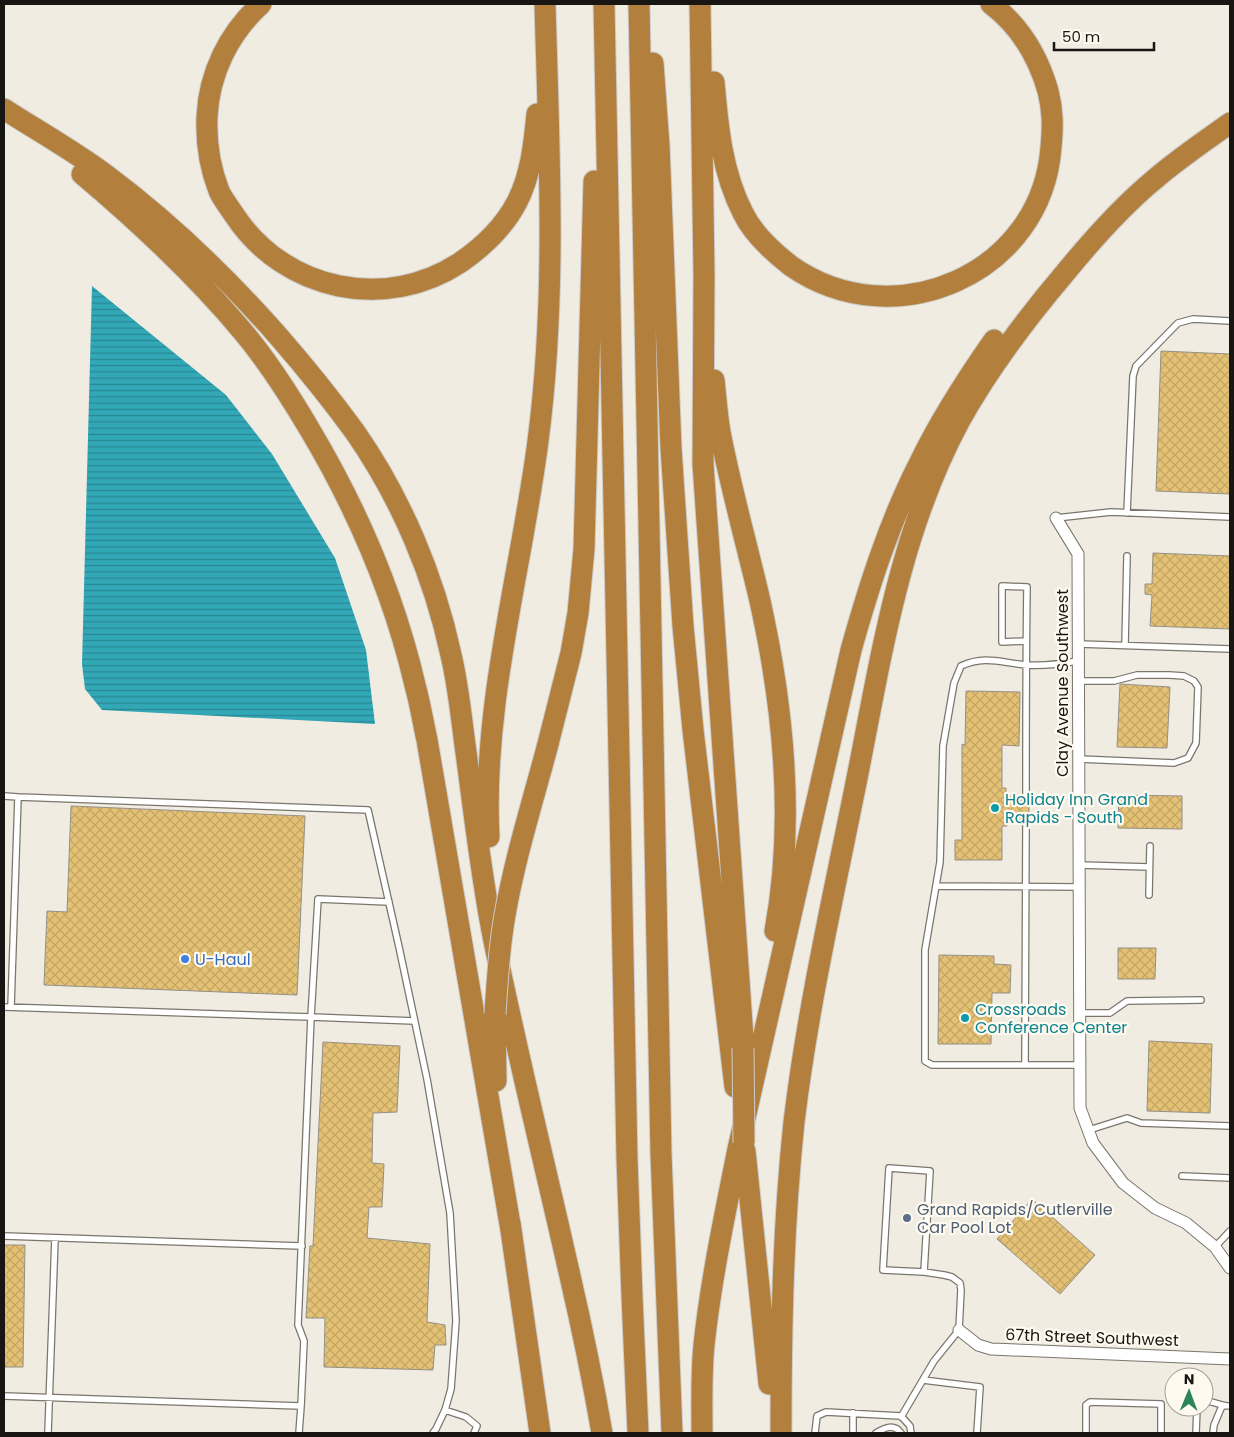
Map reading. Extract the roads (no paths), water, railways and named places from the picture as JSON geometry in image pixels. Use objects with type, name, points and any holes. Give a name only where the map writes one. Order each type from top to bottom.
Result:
[{"type":"highway","points":[[260,4],[232,35],[216,70],[211,90],[207,116],[208,149],[219,191],[251,238],[274,258],[298,272],[330,285],[368,290],[410,285],[432,278],[451,268],[475,252],[492,237],[517,202],[530,167],[534,140],[544,4]]},
{"type":"highway","points":[[512,1236],[498,1107],[501,1010],[488,814],[488,785],[495,703],[527,516],[538,439],[548,330],[551,274],[551,205],[544,4]]},
{"type":"highway","points":[[501,1010],[497,976],[511,883],[571,653],[578,613],[584,549],[593,205],[603,4]]},
{"type":"highway","points":[[603,4],[627,1149],[638,1433]]},
{"type":"highway","points":[[639,4],[661,1144],[672,1433]]},
{"type":"highway","points":[[648,4],[659,145],[671,438],[683,626],[693,730],[741,1146],[748,1191],[773,1433]]},
{"type":"highway","points":[[700,4],[704,274],[703,464],[709,576],[743,1048],[741,1146]]},
{"type":"highway","points":[[706,4],[721,150],[725,166],[744,215],[760,237],[779,257],[803,274],[831,287],[860,294],[892,296],[922,293],[948,286],[970,275],[990,260],[1017,235],[1031,214],[1044,187],[1050,162],[1053,108],[1047,87],[1037,59],[1025,40],[1012,22],[991,4]]},
{"type":"highway","points":[[4,110],[61,143],[108,177],[171,229],[227,281],[282,341],[335,405],[356,434],[388,486],[402,514],[435,595],[452,657],[501,1010],[574,1294],[602,1433]]},
{"type":"highway","points":[[22,121],[159,242],[205,288],[245,334],[272,369],[333,468],[360,524],[383,579],[415,684],[428,750],[512,1236],[540,1433]]},
{"type":"highway","points":[[702,1433],[704,1347],[710,1303],[741,1146],[851,650],[869,585],[891,526],[918,464],[966,381],[996,338],[1048,274],[1157,177],[1230,123]]},
{"type":"highway","points":[[781,1433],[783,1272],[795,1121],[817,979],[900,570],[913,527],[931,482],[960,420],[1029,315],[1127,203]]},
{"type":"highway","points":[[704,274],[720,431],[760,602],[775,679],[782,733],[785,797],[783,863],[777,916],[763,993],[741,1146]]},
{"type":"street","name":"Clay Avenue Southwest","points":[[1056,518],[1078,554],[1080,1108],[1093,1143],[1123,1183],[1155,1208],[1186,1223],[1214,1247],[1230,1268]]},
{"type":"street","name":"67th Street Southwest","points":[[959,1330],[978,1345],[992,1349],[1230,1359]]},
{"type":"lane","points":[[1127,513],[1133,376],[1136,366],[1178,323],[1193,319],[1230,321]]},
{"type":"lane","points":[[1056,518],[1112,512],[1230,517]]},
{"type":"lane","points":[[1125,645],[1127,556]]},
{"type":"lane","points":[[1026,641],[1002,642],[1002,586],[1026,586],[1026,641],[1026,795]]},
{"type":"lane","points":[[1079,644],[1230,649]]},
{"type":"lane","points":[[1079,661],[1055,665],[1026,665],[1002,661],[974,660],[961,666],[954,683],[943,746],[940,862],[925,950],[925,1061],[932,1065],[1079,1065]]},
{"type":"lane","points":[[1079,681],[1114,681],[1137,674],[1169,675],[1184,676],[1194,681],[1198,687],[1196,743],[1188,758],[1174,763],[1079,759]]},
{"type":"lane","points":[[4,796],[368,810],[427,1079],[450,1213],[456,1322],[451,1389],[445,1410],[436,1429],[432,1433]]},
{"type":"lane","points":[[11,1007],[18,797]]},
{"type":"lane","points":[[1025,1065],[1026,820]]},
{"type":"lane","points":[[1149,895],[1150,846]]},
{"type":"lane","points":[[1079,866],[1150,867]]},
{"type":"lane","points":[[937,886],[1079,887]]},
{"type":"lane","points":[[299,1433],[304,1341],[298,1325],[318,899],[389,902]]},
{"type":"lane","points":[[1079,1013],[1110,1013],[1127,1001],[1201,1000]]},
{"type":"lane","points":[[4,1007],[414,1021]]},
{"type":"lane","points":[[1089,1130],[1127,1118],[1141,1124],[1230,1126]]},
{"type":"lane","points":[[901,1417],[934,1361],[959,1330],[961,1290],[960,1283],[952,1277],[924,1272],[883,1270],[889,1168],[930,1171],[924,1272]]},
{"type":"lane","points":[[1182,1176],[1230,1178]]},
{"type":"lane","points":[[1214,1247],[1230,1231]]},
{"type":"lane","points":[[4,1236],[302,1246]]},
{"type":"lane","points":[[48,1433],[55,1238]]},
{"type":"lane","points":[[922,1380],[980,1387],[978,1433]]},
{"type":"lane","points":[[4,1396],[301,1406]]},
{"type":"lane","points":[[1086,1433],[1086,1404],[1090,1402],[1161,1404],[1161,1433]]},
{"type":"lane","points":[[1214,1402],[1222,1406],[1230,1406]]},
{"type":"lane","points":[[1213,1433],[1214,1425],[1222,1406]]},
{"type":"lane","points":[[445,1410],[466,1417],[476,1426],[474,1433]]},
{"type":"lane","points":[[815,1433],[818,1416],[821,1413],[853,1413],[901,1417],[910,1426],[911,1433]]},
{"type":"lane","points":[[852,1433],[853,1413]]},
{"type":"lane","points":[[1196,1433],[1197,1417]]},
{"type":"lane","points":[[876,1433],[883,1428],[892,1427],[898,1429],[901,1433]]},
{"type":"water","points":[[92,286],[226,395],[272,454],[335,558],[366,650],[375,724],[102,710],[85,689],[82,664]]},
{"type":"place","name":"Holiday Inn Grand Rapids - South","points":[[995,808]]},
{"type":"place","name":"U-Haul","points":[[185,959]]},
{"type":"place","name":"Crossroads Conference Center","points":[[965,1018]]},
{"type":"place","name":"Grand Rapids/Cutlerville Car Pool Lot","points":[[907,1218]]}]
